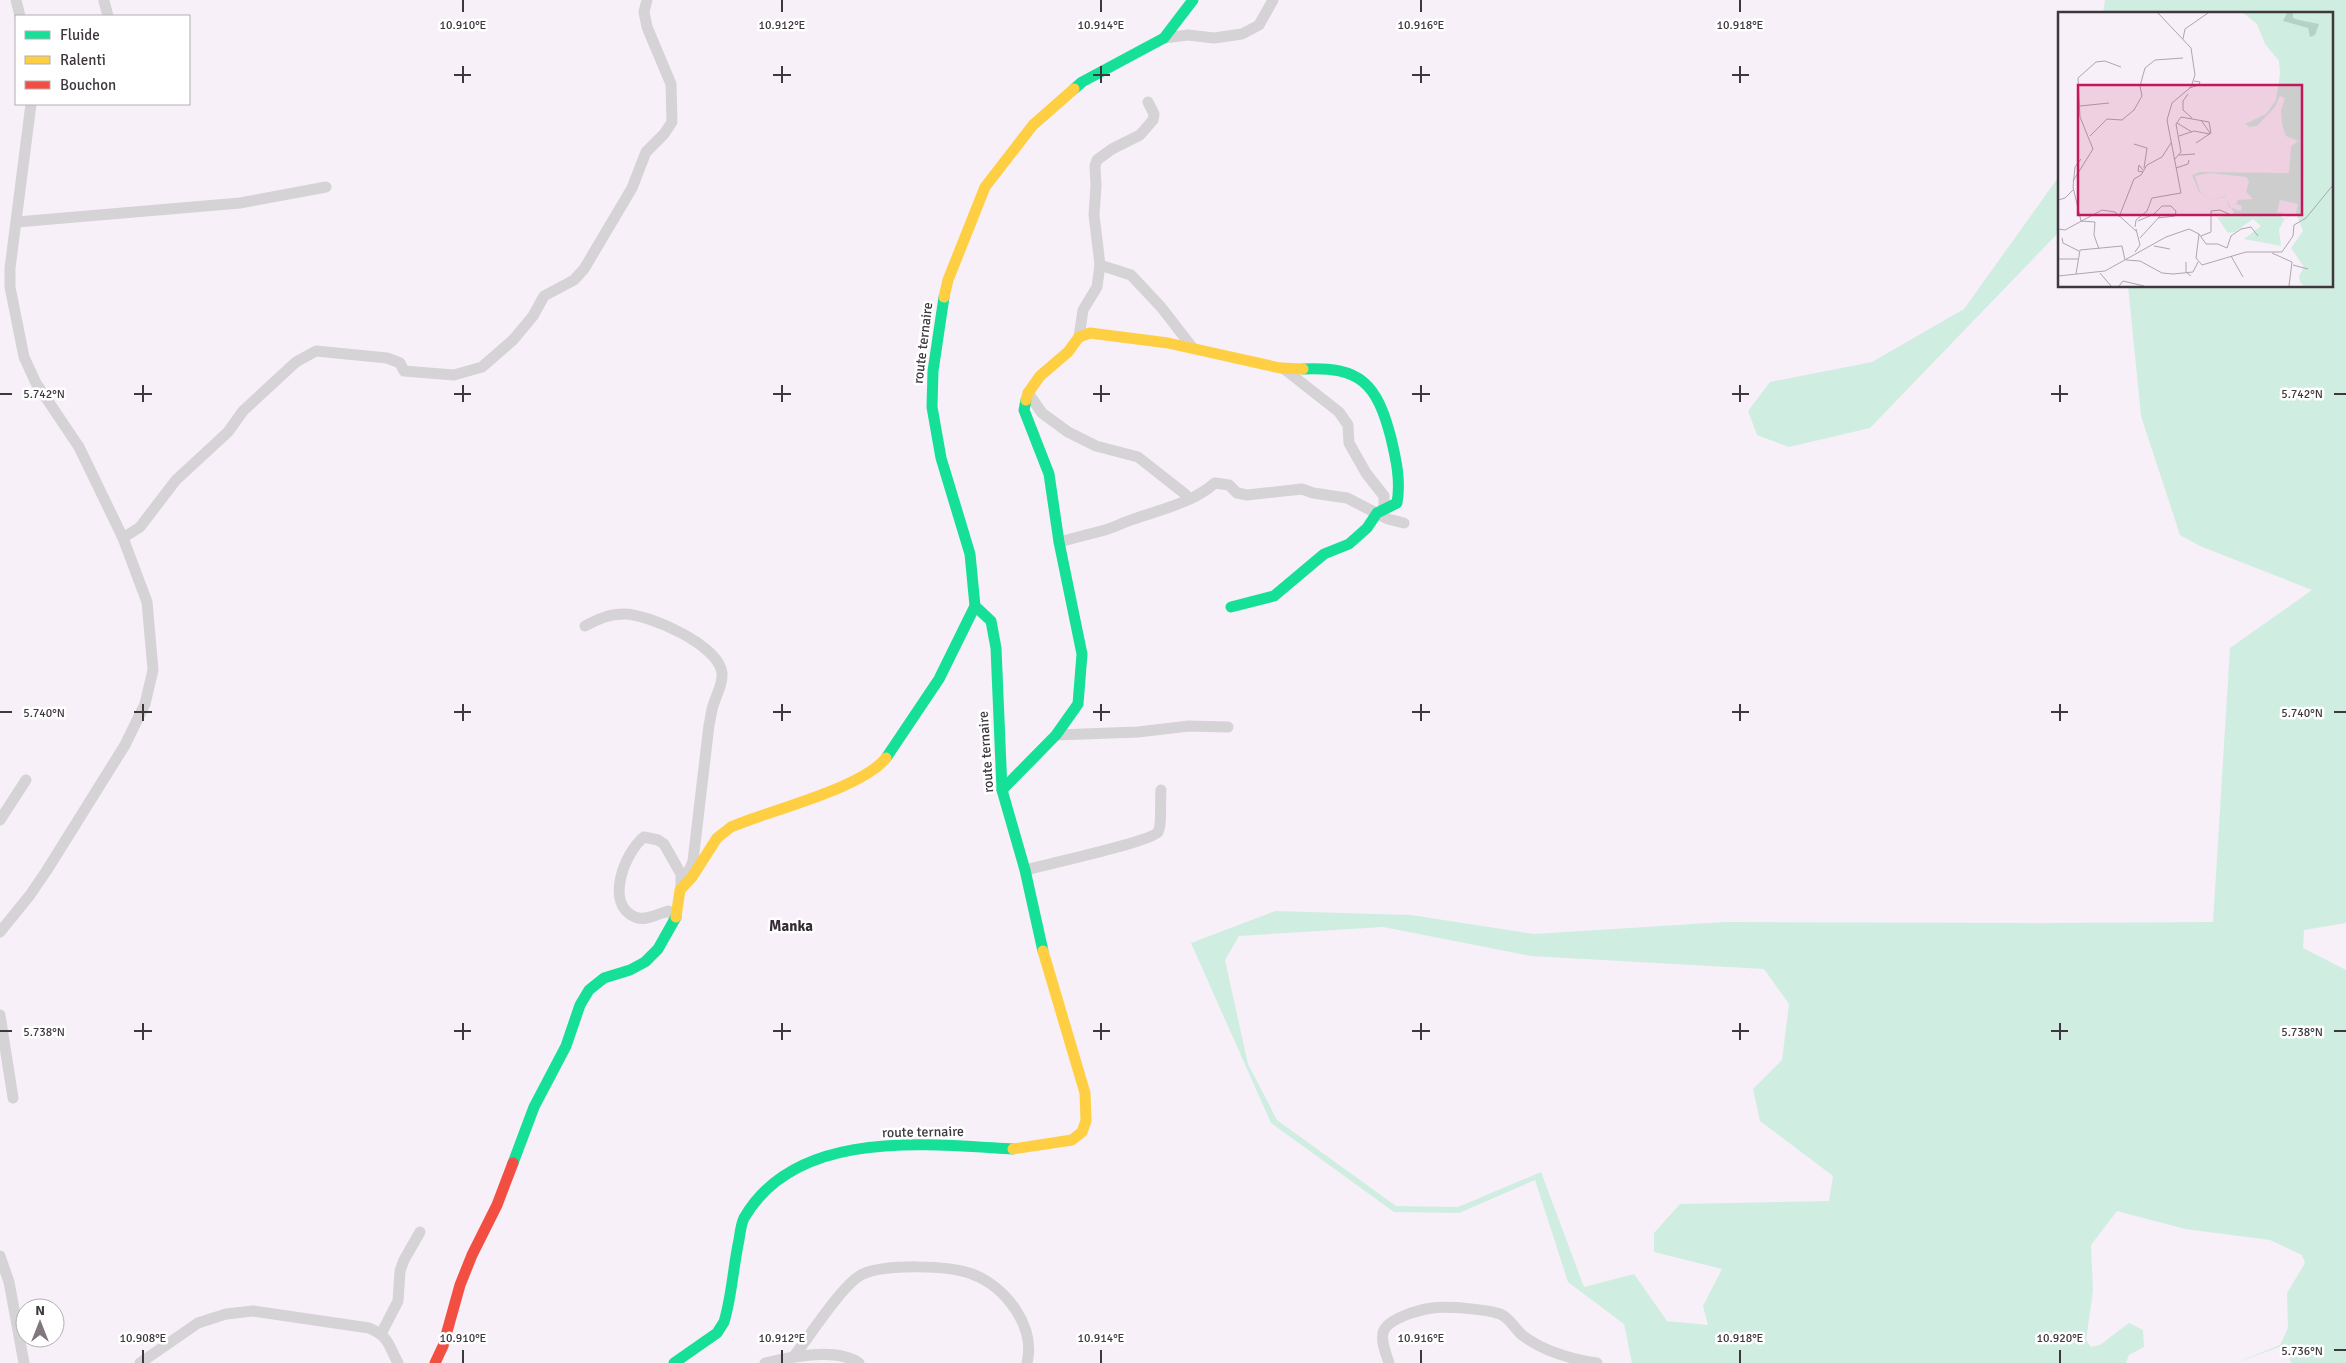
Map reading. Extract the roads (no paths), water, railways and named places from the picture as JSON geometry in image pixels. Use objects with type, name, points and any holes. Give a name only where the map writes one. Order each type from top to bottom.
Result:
[{"type":"street","points":[[16,0],[20,15]]},
{"type":"street","points":[[123,538],[140,527],[176,480],[228,432],[243,411],[296,362],[316,351],[387,358],[400,363],[404,371],[463,374],[482,367],[493,360],[533,316],[544,296],[574,280],[584,269],[602,241],[616,213],[632,188],[646,152],[664,134],[672,122],[671,84],[647,27],[644,12],[647,0]]},
{"type":"street","name":"route ternaire","points":[[674,1363],[717,1333],[724,1322],[728,1309],[732,1266],[743,1219],[762,1193],[774,1183],[808,1162],[832,1154],[891,1145],[941,1144],[1012,1148],[1034,1147],[1072,1140],[1082,1132],[1086,1121],[1084,1093],[1043,953],[1025,870],[1002,790],[996,648],[991,621],[975,606],[970,554],[941,458],[932,407],[933,371],[942,304],[948,280],[985,187],[1033,125],[1082,82],[1164,38],[1179,22],[1193,0]]},
{"type":"street","points":[[1164,38],[1188,35],[1214,38],[1242,34],[1259,25],[1274,0]]},
{"type":"street","points":[[104,1],[108,15]]},
{"type":"street","points":[[1079,338],[1083,310],[1099,282],[1100,265],[1094,215],[1095,166],[1097,160],[1140,135],[1153,120],[1154,114],[1148,102]]},
{"type":"street","points":[[0,932],[30,895],[47,870],[124,745],[144,704],[153,670],[148,610],[123,538],[79,446],[36,383],[24,357],[10,287],[12,253],[31,105]]},
{"type":"street","points":[[17,222],[240,203],[326,187]]},
{"type":"street","points":[[1100,265],[1131,275],[1161,307],[1192,347]]},
{"type":"street","points":[[1002,790],[1056,735],[1078,704],[1082,654],[1059,542],[1049,474],[1024,410],[1028,393],[1040,376],[1068,352],[1079,338],[1097,332],[1192,347],[1283,368],[1322,367],[1343,371],[1360,379],[1374,392],[1397,459],[1400,494],[1397,503],[1380,511]]},
{"type":"street","points":[[1230,607],[1274,596],[1317,559],[1349,544],[1367,528],[1380,511],[1384,496],[1366,473],[1348,443],[1348,425],[1339,412],[1283,368]]},
{"type":"street","points":[[1028,393],[1042,412],[1068,432],[1096,446],[1138,457],[1186,494],[1188,498]]},
{"type":"street","points":[[1059,542],[1106,530],[1133,519],[1176,506],[1188,498],[1203,494],[1215,483],[1229,485],[1237,493],[1247,495],[1302,489],[1313,493],[1347,498],[1380,511],[1388,519],[1404,523]]},
{"type":"street","points":[[680,890],[717,838],[731,827],[841,787],[872,771],[900,739],[939,678],[962,636],[975,606]]},
{"type":"street","points":[[585,626],[603,616],[625,614],[641,616],[690,638],[707,651],[719,665],[722,674],[709,725],[693,861],[680,890]]},
{"type":"street","points":[[1056,735],[1138,732],[1189,726],[1228,727]]},
{"type":"street","points":[[0,820],[26,780]]},
{"type":"street","points":[[1025,870],[1115,848],[1154,834],[1159,829],[1161,790]]},
{"type":"street","points":[[435,1363],[460,1285],[472,1255],[497,1205],[538,1100],[566,1046],[580,1005],[589,990],[604,978],[630,970],[644,962],[658,949],[676,918],[681,874],[664,844],[650,837],[644,837],[623,865],[620,878],[623,905],[636,918],[645,918],[669,911],[676,918]]},
{"type":"street","points":[[0,1016],[13,1098]]},
{"type":"street","points":[[381,1334],[398,1301],[400,1271],[404,1260],[420,1232]]},
{"type":"street","points":[[0,1256],[9,1282],[24,1363]]},
{"type":"street","points":[[795,1355],[849,1283],[862,1274],[879,1269],[929,1267],[970,1273],[986,1280],[998,1290],[1013,1307],[1024,1326],[1029,1346],[1027,1363]]},
{"type":"street","points":[[1389,1363],[1382,1339],[1386,1326],[1394,1320],[1432,1308],[1487,1310],[1503,1315],[1521,1334],[1536,1343],[1574,1359],[1597,1363]]},
{"type":"street","points":[[140,1363],[155,1360],[198,1323],[235,1313],[253,1311],[369,1328],[381,1334],[390,1342],[398,1363]]},
{"type":"street","points":[[765,1363],[795,1355],[843,1357],[859,1363]]},
{"type":"district","name":"Manka","points":[[791,926]]}]
